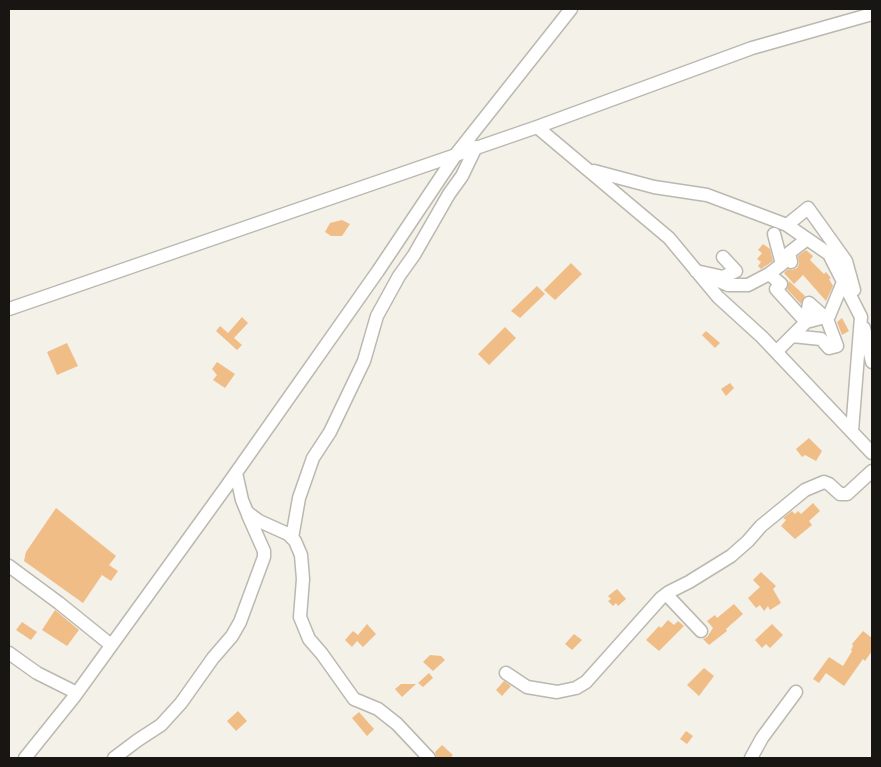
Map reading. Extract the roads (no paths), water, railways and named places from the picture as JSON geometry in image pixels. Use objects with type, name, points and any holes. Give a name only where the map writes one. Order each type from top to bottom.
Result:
[{"type":"street","points":[[25,758],[77,693],[236,473],[378,271],[457,153],[570,9]]},
{"type":"street","points":[[9,309],[537,127],[752,48],[872,14]]},
{"type":"street","points":[[537,127],[669,238],[723,302],[776,352],[872,452]]},
{"type":"street","points":[[292,538],[299,498],[313,458],[330,432],[364,361],[377,316],[399,276],[462,176],[476,147]]},
{"type":"street","points":[[589,169],[654,187],[707,195],[787,225],[829,254]]},
{"type":"street","points":[[787,225],[808,208]]},
{"type":"street","points":[[808,208],[861,317],[852,432]]},
{"type":"street","points":[[808,208],[846,261],[872,362]]},
{"type":"street","points":[[696,271],[728,285],[748,285],[770,274],[782,264],[774,234]]},
{"type":"street","points":[[791,262],[789,253],[807,239]]},
{"type":"street","points":[[696,271],[723,277],[736,271],[723,257]]},
{"type":"street","points":[[770,274],[782,284],[776,289],[806,322]]},
{"type":"street","points":[[826,317],[829,316],[843,282]]},
{"type":"street","points":[[776,352],[792,336],[806,322],[809,304],[826,317],[837,346],[829,348],[821,339],[792,336]]},
{"type":"street","points":[[506,673],[527,688],[557,692],[576,688],[586,682],[666,594],[731,556],[761,526],[805,490],[824,482],[840,494],[847,494],[872,471]]},
{"type":"street","points":[[114,758],[161,725],[181,703],[208,665],[232,636],[240,622],[264,556],[264,551],[242,500],[236,473]]},
{"type":"street","points":[[247,512],[295,541],[301,555],[303,579],[300,617],[309,639],[354,699],[378,709],[397,724],[429,758]]},
{"type":"street","points":[[9,566],[111,645]]},
{"type":"street","points":[[666,594],[701,631]]},
{"type":"street","points":[[9,653],[38,674],[77,693]]},
{"type":"street","points":[[751,758],[762,738],[796,692]]}]
